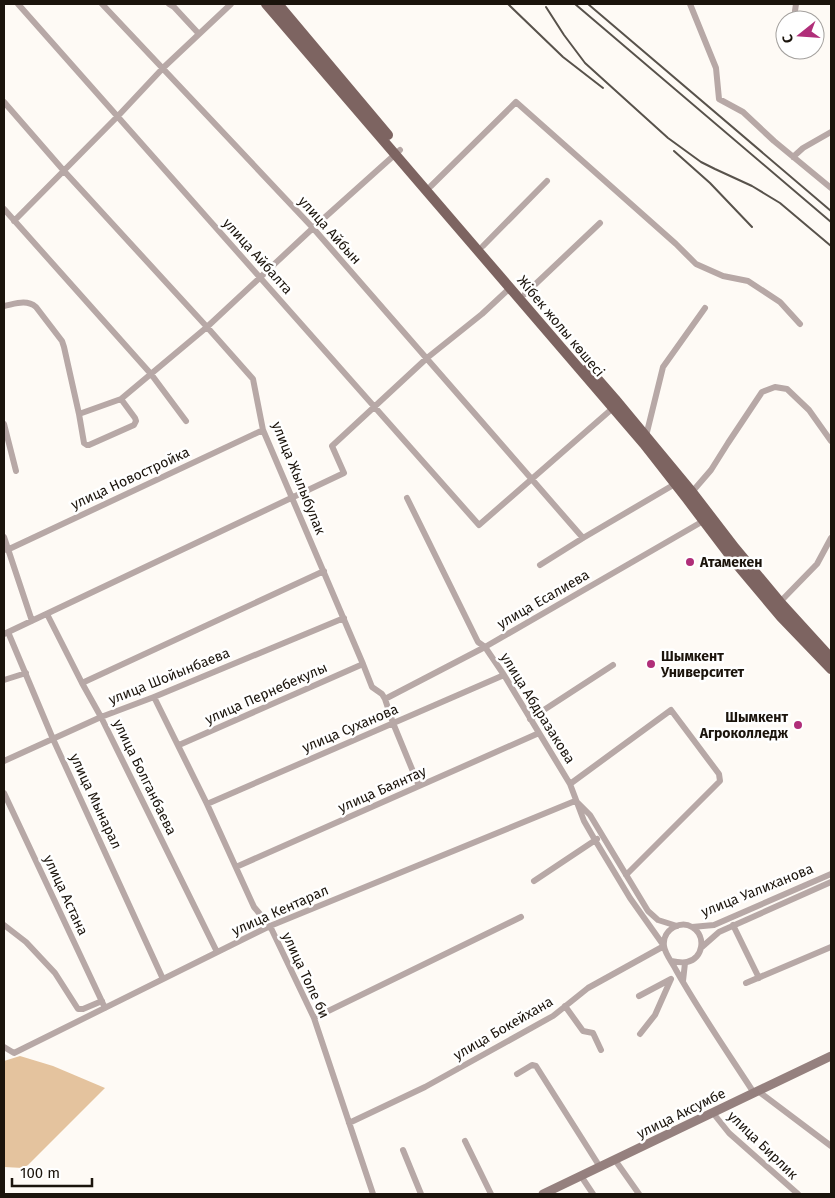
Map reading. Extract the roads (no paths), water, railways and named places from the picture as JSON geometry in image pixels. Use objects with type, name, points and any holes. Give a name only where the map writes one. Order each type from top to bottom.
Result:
[{"type":"main road","name":"Жібек жолы көшесі","points":[[266,4],[398,152],[431,186],[646,436],[692,492],[734,561],[781,618],[831,669]]},
{"type":"main road","name":"Жібек жолы көшесі","points":[[278,4],[510,288],[613,408],[675,484],[735,548],[780,602],[831,658]]},
{"type":"main road","name":"улица Аксумбе","points":[[543,1194],[831,1056]]},
{"type":"street","name":"улица Айбалта","points":[[18,4],[479,525],[532,479]]},
{"type":"street","name":"улица Айбын","points":[[102,4],[313,228],[583,538]]},
{"type":"street","points":[[169,4],[199,34]]},
{"type":"street","points":[[14,221],[118,116],[162,68],[231,4]]},
{"type":"street","points":[[690,4],[716,68],[719,99],[743,112],[774,141],[831,188]]},
{"type":"street","name":"улица Жылыбулак","points":[[4,102],[64,171],[254,379],[263,430],[372,686],[385,699],[419,786]]},
{"type":"street","points":[[431,186],[516,102],[696,264],[723,276],[748,281],[780,302],[800,324]]},
{"type":"street","points":[[793,157],[803,148],[831,132]]},
{"type":"street","points":[[79,414],[121,399],[208,327],[313,228],[398,152]]},
{"type":"street","points":[[483,246],[547,182]]},
{"type":"street","points":[[4,209],[151,374],[186,421]]},
{"type":"street","points":[[525,294],[600,223]]},
{"type":"street","points":[[6,633],[344,473],[332,446],[427,358],[482,314],[510,288]]},
{"type":"street","points":[[4,306],[22,302],[32,304],[58,335],[64,347],[84,443],[89,445],[136,423],[135,418],[121,399]]},
{"type":"street","points":[[646,436],[663,367],[706,308]]},
{"type":"street","points":[[692,492],[710,470],[762,392],[775,388],[787,389],[809,410],[831,441]]},
{"type":"street","points":[[532,479],[613,408]]},
{"type":"street","points":[[4,424],[16,471]]},
{"type":"street","name":"улица Новостройка","points":[[7,550],[263,430]]},
{"type":"street","points":[[540,566],[583,538],[675,484]]},
{"type":"street","name":"улица Абдразакова","points":[[406,498],[478,642],[485,647],[504,675],[539,732],[570,784],[575,801],[595,840],[630,898],[664,946]]},
{"type":"street","name":"улица Есалиева","points":[[385,699],[485,647],[707,518]]},
{"type":"street","points":[[4,537],[32,621]]},
{"type":"street","points":[[780,602],[818,564],[831,538]]},
{"type":"street","points":[[82,683],[324,571]]},
{"type":"street","name":"улица Болганбаева","points":[[46,614],[101,717],[217,952]]},
{"type":"street","name":"улица Шойынбаева","points":[[4,761],[101,717],[344,618]]},
{"type":"street","name":"улица Мынарал","points":[[6,633],[26,673],[53,738],[164,979]]},
{"type":"street","name":"улица Пернебекулы","points":[[179,745],[363,664]]},
{"type":"street","points":[[530,719],[614,665]]},
{"type":"street","points":[[4,680],[26,673]]},
{"type":"street","name":"улица Суханова","points":[[207,804],[504,675]]},
{"type":"street","name":"улица Толе би","points":[[154,696],[207,804],[254,907],[270,926],[314,1018],[373,1194]]},
{"type":"street","points":[[570,784],[670,710],[719,774],[720,781],[626,874]]},
{"type":"street","name":"улица Баянтау","points":[[236,867],[539,732]]},
{"type":"street","name":"улица Астана","points":[[4,793],[104,1005]]},
{"type":"street","name":"улица Абдразакова","points":[[575,801],[590,815],[648,911],[658,920],[677,926]]},
{"type":"street","name":"улица Кентарал","points":[[4,1047],[14,1054],[104,1005],[164,979],[270,926],[575,801]]},
{"type":"street","points":[[534,881],[602,835]]},
{"type":"street","name":"улица Уалиханова","points":[[692,927],[714,925],[831,874]]},
{"type":"street","name":"улица Уалиханова","points":[[702,948],[719,932],[831,882]]},
{"type":"street","points":[[314,1018],[521,917]]},
{"type":"street","points":[[4,925],[26,942],[55,974],[78,1008],[83,1009],[104,1005]]},
{"type":"street","points":[[733,925],[758,978]]},
{"type":"street","points":[[672,961],[685,963],[693,960],[698,955],[702,948],[702,940],[698,932],[692,927],[677,926],[665,936],[664,946],[666,952],[683,983],[756,1092],[831,1146]]},
{"type":"street","name":"улица Бокейхана","points":[[349,1123],[425,1087],[553,1016],[588,988],[664,946]]},
{"type":"street","points":[[746,983],[831,947]]},
{"type":"street","points":[[683,983],[685,963]]},
{"type":"street","points":[[639,996],[679,974]]},
{"type":"street","points":[[640,1034],[655,1015],[671,979]]},
{"type":"street","points":[[565,1006],[583,1031],[593,1033],[601,1050]]},
{"type":"street","points":[[516,1074],[532,1065],[536,1066],[600,1167]]},
{"type":"street","name":"улица Бирлик","points":[[713,1112],[729,1133],[798,1194]]},
{"type":"street","points":[[465,1142],[491,1194]]},
{"type":"street","points":[[403,1150],[421,1194]]},
{"type":"street","points":[[615,1160],[639,1194]]},
{"type":"street","points":[[580,1176],[592,1194]]},
{"type":"railway","points":[[508,4],[563,57],[603,88]]},
{"type":"railway","points":[[575,4],[831,222]]},
{"type":"railway","points":[[588,4],[831,211]]},
{"type":"railway","points":[[546,7],[585,63],[668,138],[701,162],[752,186],[780,203],[831,246]]},
{"type":"railway","points":[[674,151],[710,183],[752,227]]},
{"type":"place","name":"Атамекен","points":[[690,562]]},
{"type":"place","name":"Шымкент Университет","points":[[651,664]]},
{"type":"place","name":"Шымкент Агроколледж","points":[[798,725]]}]
